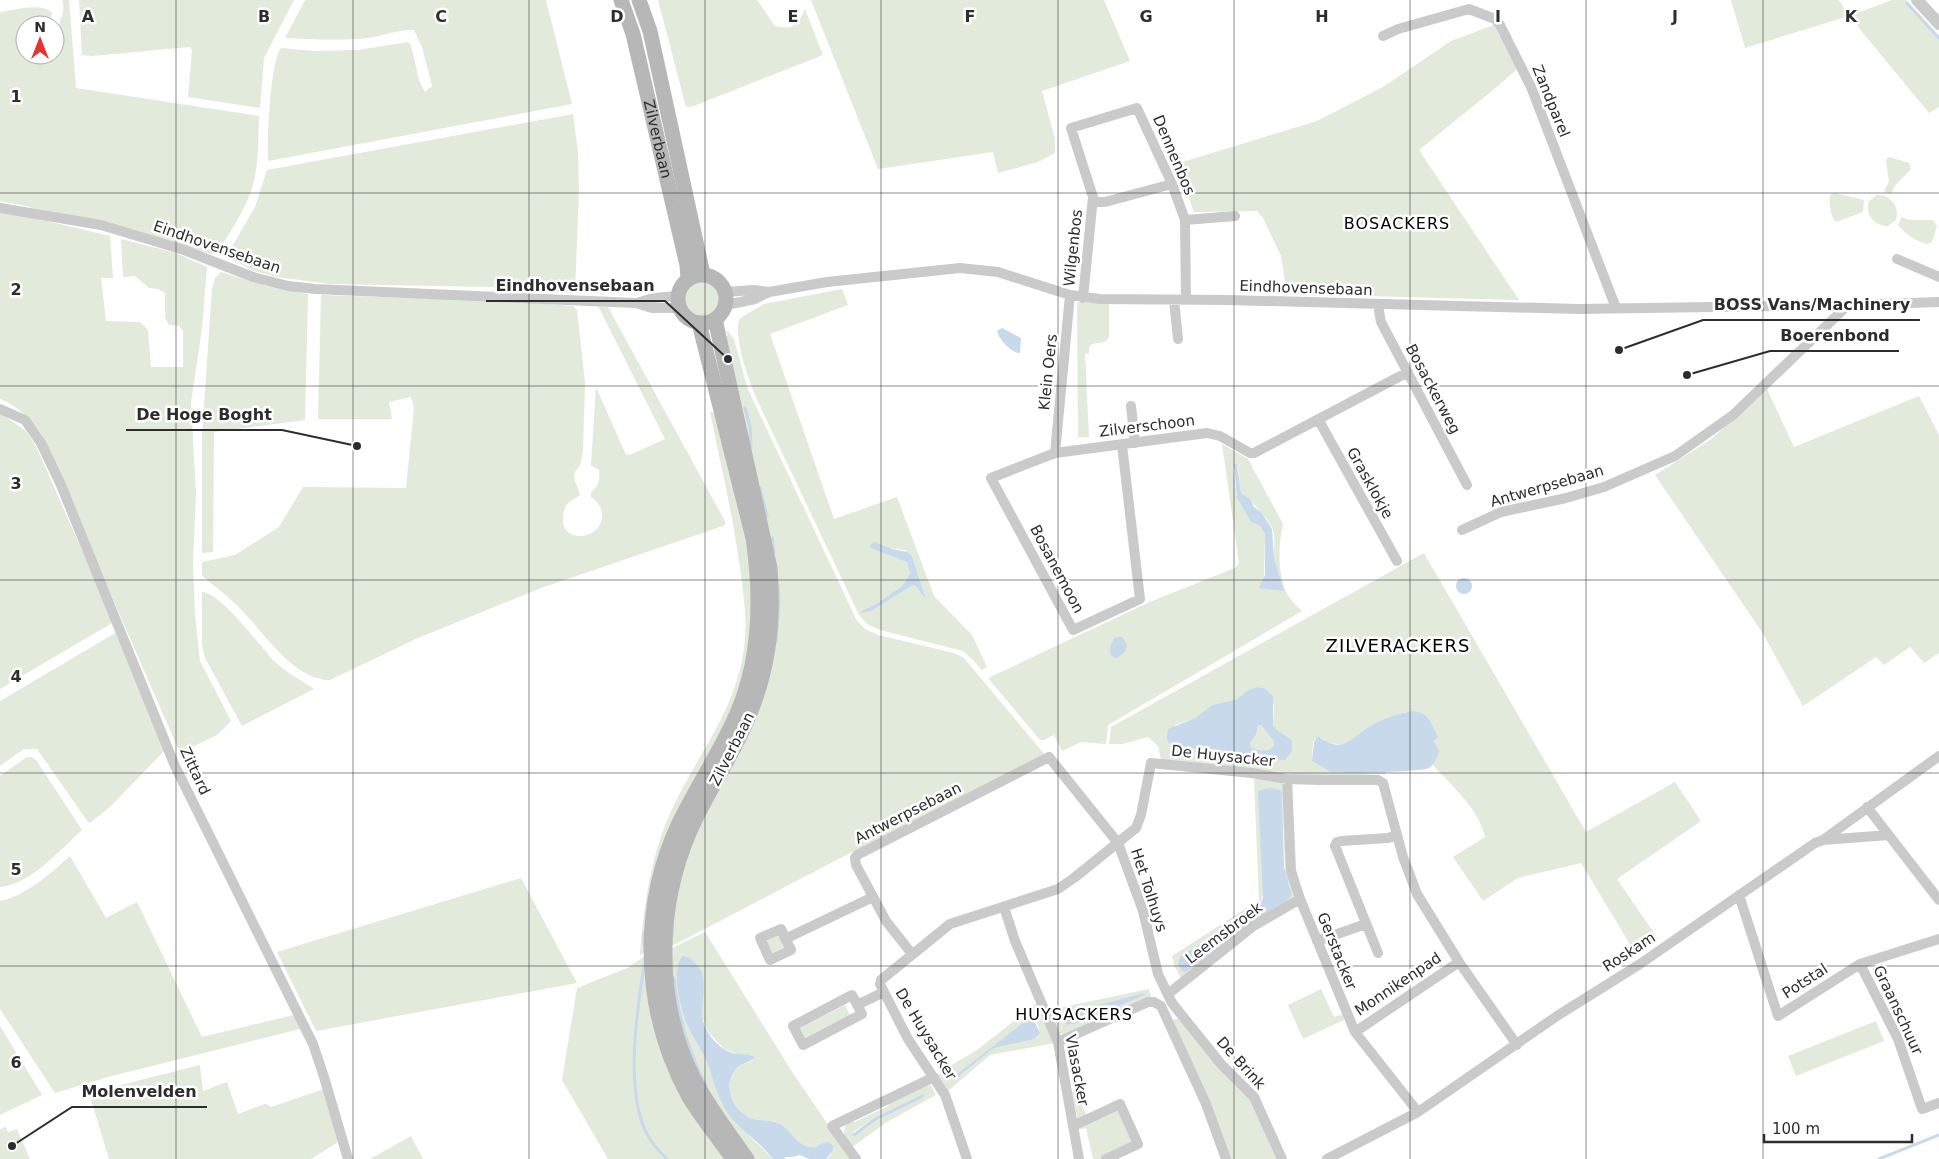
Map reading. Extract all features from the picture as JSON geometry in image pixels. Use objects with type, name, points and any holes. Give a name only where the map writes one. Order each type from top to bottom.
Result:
[{"type":"main road","name":"Zilverbaan","points":[[621,0],[635,44],[685,258],[688,279]]},
{"type":"main road","name":"Zilverbaan","points":[[639,0],[650,31],[704,274]]},
{"type":"main road","points":[[704,274],[717,280],[726,299],[722,313],[715,319],[699,323],[690,320],[684,315],[678,302],[681,286],[695,275],[704,274]]},
{"type":"main road","name":"Zilverbaan","points":[[715,319],[770,568],[772,604],[770,644],[765,670],[746,725],[690,830],[676,868],[667,915],[665,969],[678,1038],[693,1075],[711,1108],[747,1159]]},
{"type":"main road","name":"Zilverbaan","points":[[699,323],[752,538],[758,570],[758,626],[750,675],[736,718],[678,824],[662,868],[653,912],[651,950],[655,1000],[671,1058],[690,1098],[733,1159]]},
{"type":"street","points":[[1917,0],[1939,24]]},
{"type":"street","name":"Zandparel","points":[[1382,36],[1398,29],[1469,9],[1495,19],[1500,25],[1531,87],[1616,308]]},
{"type":"street","name":"Dennenbos","points":[[1093,202],[1071,128],[1137,108],[1172,184],[1184,220],[1186,300]]},
{"type":"street","points":[[1093,202],[1104,202],[1172,184]]},
{"type":"street","name":"Wilgenbos","points":[[1083,298],[1093,202]]},
{"type":"street","name":"Eindhovensebaan","points":[[0,208],[101,225],[184,250],[253,277],[288,286],[315,290],[636,303],[653,298],[678,302]]},
{"type":"street","points":[[1184,220],[1235,216]]},
{"type":"street","points":[[1897,259],[1939,277]]},
{"type":"street","name":"Eindhovensebaan","points":[[726,299],[755,299],[769,292],[827,282],[960,268],[998,272],[1083,298],[1483,308],[1848,305]]},
{"type":"street","name":"Klein Oers","points":[[1055,453],[1070,295]]},
{"type":"street","points":[[1174,300],[1178,339]]},
{"type":"street","points":[[1848,305],[1939,302]]},
{"type":"street","name":"Bosackerweg","points":[[1378,304],[1380,322],[1467,485]]},
{"type":"street","name":"Antwerpsebaan","points":[[1462,530],[1501,512],[1566,498],[1604,487],[1675,456],[1733,415],[1848,305]]},
{"type":"street","name":"Zilverschoon","points":[[991,478],[1055,453],[1207,433],[1220,436],[1250,453],[1408,372]]},
{"type":"street","points":[[1130,406],[1135,443]]},
{"type":"street","name":"Zittard","points":[[0,409],[24,420],[41,443],[61,485],[175,766],[313,1044],[348,1159]]},
{"type":"street","name":"Grasklokje","points":[[1318,419],[1397,561]]},
{"type":"street","name":"Bosanemoon","points":[[991,478],[1072,630],[1140,599],[1122,445]]},
{"type":"street","name":"Roskam","points":[[1327,1159],[1418,1112],[1557,1016],[1640,964],[1814,843],[1823,840],[1939,756]]},
{"type":"street","name":"Antwerpsebaan","points":[[912,954],[886,921],[856,865],[855,858],[857,855],[1049,757]]},
{"type":"street","name":"Het Tolhuys","points":[[1049,757],[1118,843],[1143,911],[1158,974],[1168,994]]},
{"type":"street","name":"De Huysacker","points":[[967,1159],[950,1105],[934,1077],[908,1039],[880,984],[881,980],[950,924],[1058,889],[1118,843],[1136,828],[1142,815],[1151,763],[1287,778],[1378,780],[1385,787],[1403,857],[1417,894],[1459,962],[1517,1045]]},
{"type":"street","name":"Gerstacker","points":[[1287,778],[1291,871],[1300,899],[1355,1032],[1418,1112]]},
{"type":"street","points":[[1868,807],[1939,900]]},
{"type":"street","points":[[1823,840],[1889,835]]},
{"type":"street","points":[[1378,953],[1335,846],[1337,842],[1341,841],[1397,836]]},
{"type":"street","name":"Potstal","points":[[1739,895],[1778,1016],[1860,964],[1939,939]]},
{"type":"street","points":[[785,938],[873,897]]},
{"type":"street","name":"Leemsbroek","points":[[1168,994],[1252,927],[1300,899]]},
{"type":"street","name":"Vlasacker","points":[[1004,907],[1015,941],[1058,1042],[1079,1159]]},
{"type":"street","points":[[1317,941],[1366,924]]},
{"type":"street","name":"Monnikenpad","points":[[1355,1032],[1459,962]]},
{"type":"street","name":"Graanschuur","points":[[1860,964],[1898,1040],[1922,1108],[1939,1103]]},
{"type":"street","points":[[857,1006],[884,992]]},
{"type":"street","name":"De Brink","points":[[1168,994],[1177,1010],[1221,1064],[1254,1097],[1282,1159]]},
{"type":"street","points":[[852,996],[857,1006],[862,1014],[803,1044],[793,1026],[852,996]]},
{"type":"street","points":[[1058,1042],[1148,1002],[1157,1003],[1161,1006],[1206,1104],[1226,1159]]},
{"type":"street","points":[[856,1159],[832,1126],[934,1077]]},
{"type":"street","points":[[1072,1126],[1120,1104],[1138,1144],[1106,1159]]},
{"type":"green space","points":[[62,0],[69,0],[76,88],[259,116],[257,160],[253,185],[242,212],[217,253],[211,254],[149,236],[87,224],[26,206],[0,201],[0,12],[35,7],[52,13],[52,15],[15,15],[15,65],[65,65],[65,15],[62,15]]},
{"type":"green space","points":[[79,0],[294,0],[264,58],[260,108],[188,97],[192,50],[190,47],[92,56],[82,55]]},
{"type":"green space","points":[[305,0],[546,0],[572,104],[268,161],[272,85],[277,56],[281,48],[314,51],[358,50],[408,42],[411,45],[419,80],[425,92],[432,86],[422,47],[414,30],[358,39],[285,38]]},
{"type":"green space","points":[[658,0],[757,0],[775,26],[781,27],[791,27],[797,23],[805,9],[823,55],[691,107],[686,107]]},
{"type":"green space","points":[[811,0],[1104,0],[1130,61],[1042,91],[1055,139],[1055,153],[1038,162],[998,173],[993,152],[878,169]]},
{"type":"green space","points":[[1731,0],[1839,0],[1849,16],[1745,48]]},
{"type":"green space","points":[[1892,0],[1906,0],[1939,37],[1939,107],[1929,113],[1849,16]]},
{"type":"green space","points":[[1494,25],[1516,70],[1419,150],[1519,300],[1287,294],[1281,256],[1263,218],[1257,211],[1194,212],[1176,164],[1317,121],[1383,87],[1451,41]]},
{"type":"green space","points":[[573,114],[578,153],[579,187],[575,293],[491,287],[329,284],[277,277],[254,271],[226,257],[255,207],[267,170]]},
{"type":"green space","points":[[1889,157],[1909,163],[1911,169],[1894,187],[1891,194],[1884,191],[1889,181],[1886,160]]},
{"type":"green space","points":[[1834,193],[1864,200],[1863,212],[1836,222],[1832,216],[1830,206],[1830,195]]},
{"type":"green space","points":[[1877,195],[1890,199],[1897,211],[1896,220],[1888,226],[1875,222],[1869,215],[1869,201]]},
{"type":"green space","points":[[0,210],[110,236],[113,278],[101,278],[106,321],[140,322],[148,330],[151,367],[183,367],[183,331],[179,326],[169,325],[165,318],[165,293],[158,289],[149,288],[135,276],[123,277],[121,239],[176,253],[207,267],[202,328],[191,403],[196,493],[193,563],[195,615],[200,661],[231,721],[217,735],[180,753],[41,434],[23,413],[0,399]]},
{"type":"green space","points":[[1902,217],[1909,220],[1933,220],[1937,226],[1932,242],[1928,244],[1911,237],[1898,225]]},
{"type":"green space","points":[[221,272],[266,286],[308,294],[305,420],[214,432],[213,552],[202,553],[202,436],[212,289],[215,278]]},
{"type":"green space","points":[[702,282],[715,287],[720,300],[715,313],[702,318],[689,313],[684,300],[689,287]]},
{"type":"green space","points":[[842,289],[848,305],[770,334],[834,519],[897,497],[934,596],[972,635],[987,667],[982,670],[963,651],[880,630],[868,625],[859,615],[759,404],[744,363],[739,339],[739,319],[764,304]],"holes":[[[887,548],[905,550],[912,556],[926,597],[913,585],[873,610],[861,611],[876,604],[902,586],[910,574],[907,562]]]},
{"type":"green space","points":[[321,295],[507,301],[573,306],[577,310],[585,382],[583,451],[580,466],[576,470],[574,477],[580,495],[567,504],[563,519],[564,527],[569,532],[582,536],[596,530],[602,516],[599,505],[591,497],[591,492],[597,485],[599,477],[599,470],[591,465],[596,387],[626,455],[665,439],[598,306],[608,307],[726,523],[723,526],[541,588],[418,638],[330,680],[317,678],[305,673],[272,645],[235,603],[202,576],[202,562],[235,555],[279,527],[303,487],[406,488],[414,408],[411,397],[389,402],[392,419],[318,419]]},
{"type":"green space","points":[[1077,302],[1109,304],[1109,337],[1105,342],[1092,344],[1089,347],[1089,353],[1085,354],[1089,437],[1078,437]]},
{"type":"green space","points":[[728,331],[734,339],[747,387],[857,621],[865,629],[878,635],[954,653],[964,658],[1045,755],[877,839],[668,948],[676,882],[767,671],[725,337],[728,335],[726,332]]},
{"type":"green space","points":[[1767,389],[1794,447],[1919,396],[1939,435],[1939,653],[1924,663],[1910,647],[1884,665],[1876,657],[1803,706],[1762,632],[1655,475],[1710,440]]},
{"type":"green space","points":[[710,412],[714,412],[750,538],[753,647],[648,951],[640,955],[646,898],[654,860],[666,823],[728,705],[740,669],[745,642],[745,615],[741,574],[733,524]]},
{"type":"green space","points":[[0,413],[26,431],[36,446],[109,612],[112,623],[0,689]]},
{"type":"green space","points":[[1222,444],[1248,459],[1283,524],[1280,542],[1282,581],[1293,603],[1302,611],[1108,725],[1106,744],[1081,742],[1062,751],[1054,735],[1040,740],[988,678],[1152,601],[1235,568],[1239,563]],"holes":[[[1238,467],[1241,493],[1259,510],[1273,530],[1275,562],[1284,591],[1264,579],[1265,534],[1260,526],[1251,522],[1237,498],[1233,468]]]},
{"type":"green space","points":[[1424,553],[1586,832],[1675,782],[1701,821],[1617,879],[1658,939],[1637,956],[1581,863],[1518,878],[1483,901],[1453,857],[1485,837],[1482,827],[1464,798],[1433,765],[1436,759],[1434,741],[1436,739],[1406,712],[1369,727],[1347,743],[1332,745],[1318,736],[1313,742],[1312,761],[1329,771],[1385,772],[1385,774],[1322,777],[1161,760],[1158,746],[1148,737],[1122,744],[1109,744],[1111,727]],"holes":[[[1256,687],[1264,688],[1274,705],[1273,725],[1292,740],[1266,760],[1246,758],[1213,750],[1176,747],[1175,725],[1195,718],[1212,705],[1237,699],[1248,690]]]},
{"type":"green space","points":[[202,592],[210,594],[229,610],[273,660],[314,689],[242,726],[205,658],[202,645]]},
{"type":"green space","points":[[117,632],[164,751],[111,806],[90,823],[37,749],[24,749],[0,766],[0,701]]},
{"type":"green space","points":[[1258,725],[1261,725],[1274,741],[1272,748],[1263,750],[1251,747],[1250,743],[1256,735]]},
{"type":"green space","points":[[27,757],[32,757],[36,760],[82,830],[33,873],[11,885],[0,887],[0,776]]},
{"type":"green space","points":[[1256,778],[1282,782],[1297,895],[1181,978],[1174,965],[1172,956],[1259,900],[1254,780]],"holes":[[[1280,790],[1282,793],[1285,871],[1292,895],[1243,928],[1195,966],[1181,956],[1261,903]]]},
{"type":"green space","points":[[70,856],[106,918],[137,902],[202,1037],[294,1015],[300,1029],[108,1077],[55,1093],[0,1009],[0,901],[29,889]]},
{"type":"green space","points":[[521,878],[577,983],[316,1031],[277,952]]},
{"type":"green space","points":[[705,932],[791,1070],[851,1159],[826,1159],[831,1154],[825,1142],[809,1148],[799,1143],[778,1123],[752,1119],[742,1113],[737,1107],[730,1093],[731,1078],[734,1071],[740,1066],[754,1060],[724,1049],[708,1032],[701,1014],[704,986],[702,973],[690,958],[688,1026],[705,1057],[723,1105],[741,1128],[773,1159],[750,1159],[717,1113],[681,1037],[668,950]]},
{"type":"green space","points":[[779,935],[785,947],[772,953],[766,941]]},
{"type":"green space","points":[[648,954],[729,1159],[608,1159],[562,1080],[577,988],[627,968]]},
{"type":"green space","points":[[1149,989],[1151,997],[1066,1036],[1059,1033],[1048,1010]],"holes":[[[1144,993],[1145,995],[1079,1023],[1067,1025],[1066,1013]]]},
{"type":"green space","points":[[1321,989],[1334,1017],[1343,1014],[1344,1020],[1303,1039],[1288,1005]]},
{"type":"green space","points":[[1038,1002],[1055,1043],[990,1055],[948,1091],[938,1076],[942,1071],[977,1050]],"holes":[[[1031,1018],[1038,1025],[1039,1031],[1035,1039],[994,1048],[957,1079],[967,1067]]]},
{"type":"green space","points":[[845,1005],[850,1015],[805,1038],[799,1029],[800,1028]]},
{"type":"green space","points":[[1174,1019],[1179,1019],[1218,1067],[1249,1096],[1278,1159],[1230,1159],[1173,1021]]},
{"type":"green space","points":[[1876,1021],[1884,1041],[1796,1076],[1788,1056]]},
{"type":"green space","points":[[0,1026],[42,1095],[0,1115]]},
{"type":"green space","points":[[200,1065],[203,1091],[227,1082],[238,1114],[266,1104],[271,1107],[324,1089],[338,1142],[311,1159],[109,1159],[89,1093]]},
{"type":"green space","points":[[931,1085],[936,1095],[887,1122],[852,1147],[844,1134],[845,1125],[888,1106],[890,1102],[922,1087]],"holes":[[[925,1093],[923,1098],[877,1120],[855,1136],[853,1132],[874,1118]]]},
{"type":"green space","points":[[1076,1091],[1087,1117],[1078,1121],[1072,1092]]},
{"type":"green space","points":[[1119,1107],[1135,1143],[1101,1159],[1093,1159],[1086,1128],[1077,1130]]},
{"type":"green space","points":[[6,1127],[8,1132],[17,1129],[30,1159],[0,1159],[0,1129]]},
{"type":"green space","points":[[411,1136],[423,1159],[370,1159]]},
{"type":"water","points":[[1002,328],[1021,338],[1020,353],[1009,348],[1000,338],[997,331]]},
{"type":"water","points":[[1234,464],[1237,465],[1241,493],[1250,499],[1254,507],[1261,512],[1272,529],[1274,558],[1284,591],[1259,588],[1265,575],[1265,534],[1260,526],[1251,522],[1237,498]]},
{"type":"water","points":[[875,542],[892,549],[908,552],[912,556],[926,598],[913,585],[873,610],[862,613],[861,611],[876,604],[902,586],[910,574],[907,562],[871,548],[870,545]]},
{"type":"water","points":[[1464,578],[1472,586],[1464,594],[1456,586]]},
{"type":"water","points":[[1115,637],[1122,637],[1127,644],[1125,652],[1117,658],[1111,656],[1110,653]]},
{"type":"water","points":[[1257,687],[1264,688],[1273,696],[1273,725],[1292,740],[1292,751],[1285,760],[1246,758],[1213,750],[1176,747],[1168,742],[1168,729],[1195,718],[1212,705],[1237,699],[1248,690]],"holes":[[[1258,725],[1261,725],[1274,741],[1274,746],[1266,750],[1251,747],[1250,743],[1256,735]]]},
{"type":"water","points":[[1414,711],[1427,717],[1438,737],[1434,741],[1439,751],[1437,758],[1429,768],[1396,771],[1336,772],[1329,771],[1312,761],[1314,742],[1318,736],[1326,742],[1339,745],[1379,721]]},
{"type":"water","points":[[1270,788],[1281,790],[1282,793],[1284,867],[1292,895],[1281,905],[1241,930],[1185,972],[1181,970],[1178,964],[1180,957],[1261,903],[1263,898],[1258,791]]},
{"type":"water","points":[[683,956],[690,958],[702,973],[704,990],[702,1013],[706,1028],[711,1037],[727,1051],[750,1055],[755,1058],[738,1067],[730,1079],[731,1094],[737,1107],[742,1113],[752,1119],[778,1123],[804,1146],[816,1147],[822,1143],[829,1142],[833,1146],[833,1150],[826,1159],[809,1159],[800,1155],[784,1159],[773,1159],[730,1116],[722,1103],[706,1060],[682,1010],[677,970]]},
{"type":"water","points":[[1440,957],[1443,957],[1443,960],[1363,1013],[1360,1012]]},
{"type":"water","points":[[1144,993],[1145,995],[1079,1023],[1067,1025],[1062,1019],[1062,1015],[1066,1013]]},
{"type":"water","points":[[1033,1018],[1040,1033],[1035,1039],[994,1048],[955,1080],[955,1077],[960,1072],[1024,1022]]},
{"type":"water","points":[[925,1093],[923,1098],[877,1120],[855,1136],[851,1135],[874,1118]]},
{"type":"waterway","points":[[1907,3],[1939,38]]},
{"type":"waterway","points":[[745,408],[750,427],[751,447]]},
{"type":"waterway","points":[[760,488],[767,516]]},
{"type":"waterway","points":[[772,538],[774,552]]},
{"type":"waterway","points":[[776,642],[778,586]]},
{"type":"waterway","points":[[644,933],[644,945]]},
{"type":"waterway","points":[[644,965],[634,1050],[636,1094],[646,1132],[658,1150],[667,1159]]},
{"type":"waterway","points":[[674,978],[678,1006],[685,1033],[694,1060],[706,1086]]},
{"type":"waterway","points":[[1879,1159],[1939,1135]]},
{"type":"place","name":"BOSS Vans/Machinery","points":[[1619,350]]},
{"type":"place","name":"Eindhovensebaan","points":[[728,359]]},
{"type":"place","name":"Boerenbond","points":[[1687,375]]},
{"type":"place","name":"De Hoge Boght","points":[[357,446]]},
{"type":"place","name":"Molenvelden","points":[[12,1146]]},
{"type":"district","name":"BOSACKERS","points":[[1397,223]]},
{"type":"district","name":"ZILVERACKERS","points":[[1398,646]]},
{"type":"district","name":"HUYSACKERS","points":[[1074,1014]]}]
